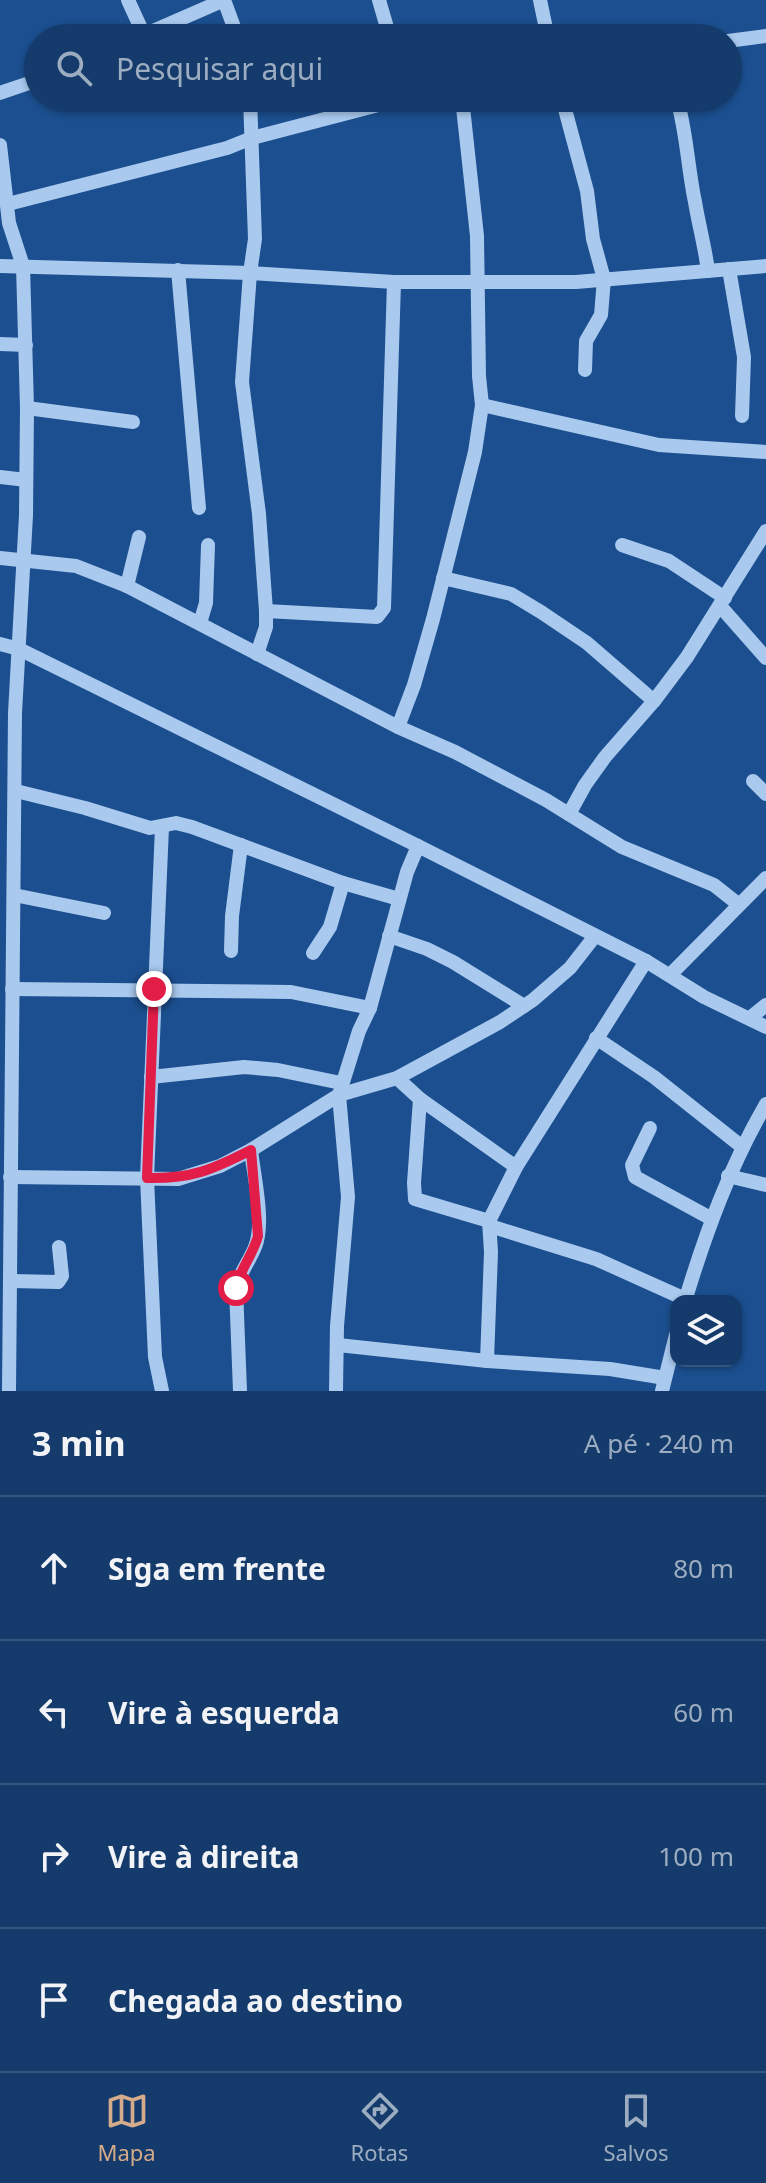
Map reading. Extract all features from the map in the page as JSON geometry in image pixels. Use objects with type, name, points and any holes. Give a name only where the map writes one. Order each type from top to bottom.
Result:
[{"type":"street","points":[[128,0],[136,24]]},
{"type":"street","points":[[168,24],[224,0],[233,24]]},
{"type":"street","points":[[379,0],[386,24]]},
{"type":"street","points":[[540,0],[545,24]]},
{"type":"street","points":[[742,39],[766,36]]},
{"type":"street","points":[[0,93],[24,85]]},
{"type":"street","points":[[251,112],[255,239],[242,382],[259,514],[266,611],[266,627],[257,654]]},
{"type":"street","points":[[6,214],[252,138],[351,112]]},
{"type":"street","points":[[398,727],[414,685],[443,578],[475,452],[482,405],[477,236],[464,112]]},
{"type":"street","points":[[566,112],[587,191],[593,239],[604,279],[601,315],[586,341],[585,370]]},
{"type":"street","points":[[681,112],[708,271]]},
{"type":"street","points":[[0,145],[6,214],[23,266],[27,408],[19,649],[8,714],[16,791],[7,847],[14,895],[7,920],[12,989],[6,1040],[11,1281],[6,1316],[7,1388]]},
{"type":"street","points":[[0,266],[178,270],[394,282],[576,282],[766,266]]},
{"type":"street","points":[[729,269],[744,357],[742,416]]},
{"type":"street","points":[[178,270],[199,508]]},
{"type":"street","points":[[266,611],[377,617],[384,608],[394,282]]},
{"type":"street","points":[[0,344],[26,345]]},
{"type":"street","points":[[482,405],[659,445],[766,452]]},
{"type":"street","points":[[27,408],[133,422]]},
{"type":"street","points":[[0,477],[26,480]]},
{"type":"street","points":[[569,814],[605,757],[654,701],[723,602],[766,531]]},
{"type":"street","points":[[127,586],[139,537]]},
{"type":"street","points":[[200,623],[206,603],[208,545]]},
{"type":"street","points":[[622,545],[669,561],[723,602],[766,658]]},
{"type":"street","points":[[0,558],[76,566],[127,586],[398,727],[455,752],[569,814],[622,847],[714,885],[738,904]]},
{"type":"street","points":[[443,578],[511,594],[587,643],[654,701]]},
{"type":"street","points":[[0,644],[19,649],[418,846],[646,961],[704,997],[766,1027]]},
{"type":"street","points":[[753,781],[766,794]]},
{"type":"street","points":[[16,791],[141,826],[162,827],[176,823],[343,883],[399,899]]},
{"type":"street","points":[[162,827],[147,1178],[155,1357],[162,1391]]},
{"type":"street","points":[[231,951],[241,845]]},
{"type":"street","points":[[336,1391],[348,1197],[340,1089],[370,1008],[399,899],[418,846]]},
{"type":"street","points":[[670,975],[766,878]]},
{"type":"street","points":[[313,953],[330,927],[343,883]]},
{"type":"street","points":[[14,895],[104,913]]},
{"type":"street","points":[[389,936],[453,962],[524,1006]]},
{"type":"street","points":[[10,1177],[178,1179],[220,1166],[251,1150],[340,1089],[397,1078],[524,1006],[570,968],[595,936]]},
{"type":"street","points":[[487,1361],[490,1224],[516,1167],[646,961]]},
{"type":"street","points":[[12,989],[291,992],[370,1008]]},
{"type":"street","points":[[750,1018],[766,1005]]},
{"type":"street","points":[[596,1038],[654,1077],[741,1146]]},
{"type":"street","points":[[151,1077],[244,1067],[278,1070],[340,1089]]},
{"type":"street","points":[[397,1078],[420,1099],[516,1167]]},
{"type":"street","points":[[420,1099],[415,1199],[596,1259],[674,1295]]},
{"type":"street","points":[[687,1295],[728,1176],[741,1146],[766,1104]]},
{"type":"street","points":[[650,1128],[632,1165],[635,1177],[712,1219]]},
{"type":"street","points":[[240,1391],[236,1288],[239,1274],[255,1247],[258,1225],[251,1150]]},
{"type":"street","points":[[728,1176],[766,1185]]},
{"type":"street","points":[[11,1281],[58,1282],[62,1276],[59,1247]]},
{"type":"street","points":[[338,1345],[487,1361],[610,1369],[664,1384],[670,1360]]},
{"type":"route","points":[[154,989],[147,1178],[178,1179],[201,1173],[251,1150],[258,1236],[239,1274],[236,1288]]}]
